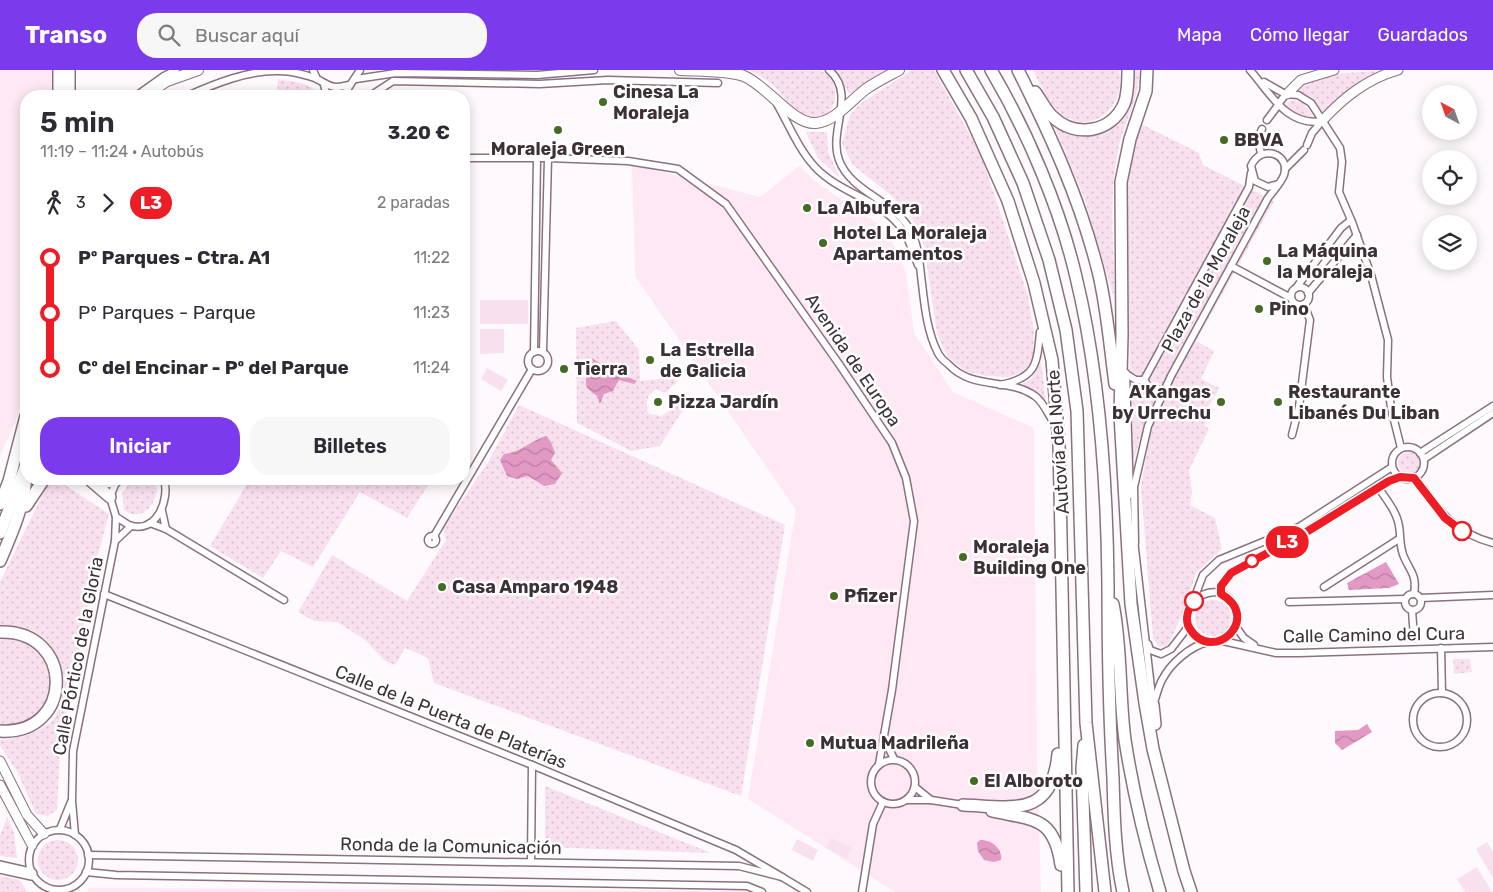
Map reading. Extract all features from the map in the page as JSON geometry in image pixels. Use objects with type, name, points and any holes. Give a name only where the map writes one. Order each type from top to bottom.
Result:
[{"type":"highway","points":[[59,70],[59,90]]},
{"type":"highway","points":[[69,70],[69,90]]},
{"type":"highway","points":[[943,70],[971,118],[1008,201],[1034,284],[1052,360],[1059,444],[1066,892]]},
{"type":"highway","name":"Autovía del Norte","points":[[966,70],[993,117],[1023,183],[1049,260],[1066,330],[1077,411],[1086,723],[1105,892]]},
{"type":"highway","points":[[991,70],[1012,105],[1048,189],[1076,275],[1093,360],[1101,448],[1108,581],[1108,664],[1114,818],[1123,892]]},
{"type":"highway","points":[[1019,70],[1052,117],[1067,127],[1079,130],[1095,129],[1117,116],[1124,103],[1128,70]]},
{"type":"highway","points":[[1019,70],[1056,146],[1080,208],[1098,272],[1120,415]]},
{"type":"highway","points":[[1147,70],[1146,91],[1130,139],[1120,182],[1122,335],[1120,415],[1131,604],[1145,703],[1160,776],[1191,892]]},
{"type":"highway","points":[[1034,284],[1052,420],[1059,444]]},
{"type":"highway","points":[[0,504],[20,440]]},
{"type":"highway","points":[[0,484],[13,467]]},
{"type":"highway","points":[[0,533],[20,481]]},
{"type":"highway","points":[[14,530],[25,493],[25,485]]},
{"type":"highway","points":[[0,561],[38,485]]},
{"type":"highway","points":[[96,485],[110,497]]},
{"type":"highway","points":[[1108,581],[1118,627],[1125,738],[1135,796],[1160,892]]},
{"type":"highway","points":[[0,632],[21,633],[36,641],[49,655],[56,670],[57,686],[52,703],[44,715],[31,726],[18,731],[0,731]]},
{"type":"highway","points":[[1154,705],[1160,776]]},
{"type":"highway","points":[[963,805],[1021,807],[1035,802],[1043,795],[1052,785],[1057,767],[1063,707]]},
{"type":"highway","points":[[1086,723],[1082,768],[1086,892]]},
{"type":"highway","points":[[963,805],[1034,820],[1049,829],[1058,847],[1066,892]]},
{"type":"highway","points":[[1149,853],[1164,892]]},
{"type":"highway","points":[[0,867],[31,874]]},
{"type":"main road","points":[[680,70],[742,75],[759,84],[790,114],[803,122],[817,123],[841,111],[866,89],[899,70]]},
{"type":"main road","points":[[153,90],[167,81],[196,71]]},
{"type":"main road","points":[[164,90],[196,71]]},
{"type":"street","points":[[144,90],[176,70]]},
{"type":"street","points":[[313,70],[317,80]]},
{"type":"street","points":[[346,90],[356,79],[360,70]]},
{"type":"street","points":[[356,79],[396,73],[536,75],[594,70]]},
{"type":"street","points":[[829,70],[841,88],[841,111],[836,151],[843,169],[856,184],[882,200],[909,228],[919,255],[920,273],[930,329],[938,354],[956,373],[981,383],[1024,390],[1036,396],[1052,420]]},
{"type":"street","points":[[1250,70],[1286,114],[1311,122],[1322,121],[1355,90],[1384,74],[1398,70]]},
{"type":"street","points":[[1267,120],[1286,94],[1301,80],[1334,70]]},
{"type":"street","points":[[200,90],[213,84],[257,72],[279,71],[317,80],[324,85],[336,88],[349,85]]},
{"type":"street","points":[[1258,79],[1286,94],[1298,94],[1307,100],[1340,148],[1342,162],[1339,192],[1371,275],[1388,340],[1387,377],[1400,448],[1391,459],[1392,467],[1400,477]]},
{"type":"street","points":[[379,90],[393,81],[540,84],[608,80],[718,83]]},
{"type":"street","points":[[324,85],[325,90]]},
{"type":"street","points":[[771,94],[814,166],[834,183],[876,206],[899,225],[909,240],[920,273]]},
{"type":"street","name":"Plaza de la Moraleja","points":[[1135,543],[1134,487],[1148,426],[1163,391],[1268,198],[1282,180],[1285,169],[1305,148],[1312,133],[1322,121]]},
{"type":"street","name":"Plaza de la Moraleja","points":[[1144,380],[1249,187],[1253,161],[1261,154],[1258,138],[1262,129]]},
{"type":"street","points":[[1261,154],[1272,153],[1277,156],[1284,164],[1285,169]]},
{"type":"street","name":"Avenida de Europa","points":[[470,158],[548,158],[633,162],[678,169],[725,203],[892,442],[906,478],[914,521],[879,764]]},
{"type":"street","points":[[532,369],[528,360],[534,352],[538,158]]},
{"type":"street","points":[[543,352],[548,158]]},
{"type":"street","points":[[1251,172],[1255,181],[1263,186],[1278,184]]},
{"type":"street","points":[[1291,298],[1293,291],[1342,228],[1351,220]]},
{"type":"street","points":[[1231,266],[1291,298],[1295,304],[1304,304],[1308,300],[1308,293],[1357,235]]},
{"type":"street","points":[[1296,288],[1302,288],[1308,293]]},
{"type":"street","points":[[1292,435],[1299,407],[1310,320],[1304,304]]},
{"type":"street","points":[[997,386],[1018,381],[1032,372],[1038,357],[1040,332]]},
{"type":"street","points":[[1122,335],[1126,374],[1130,489],[1144,633],[1154,705]]},
{"type":"street","points":[[532,369],[539,371],[545,369],[548,363],[548,356],[543,352],[534,352]]},
{"type":"street","points":[[470,475],[532,369]]},
{"type":"street","points":[[1126,374],[1136,380],[1144,380],[1149,387],[1163,391]]},
{"type":"street","points":[[1420,452],[1493,406]]},
{"type":"street","points":[[1424,459],[1493,413]]},
{"type":"street","points":[[1400,448],[1416,448],[1424,459],[1423,468],[1414,478]]},
{"type":"street","points":[[1206,642],[1195,637],[1188,627],[1187,616],[1203,575],[1219,560],[1299,528],[1392,467]]},
{"type":"street","points":[[1221,594],[1221,586],[1231,573],[1308,531],[1378,487],[1400,477],[1414,478],[1445,518],[1462,531],[1493,543]]},
{"type":"street","points":[[110,497],[114,485]]},
{"type":"street","points":[[165,485],[166,497],[162,511],[166,529]]},
{"type":"street","points":[[434,536],[464,485]]},
{"type":"street","points":[[1378,487],[1394,512],[1400,527],[1399,539],[1403,557],[1414,575],[1420,606],[1412,610]]},
{"type":"street","name":"Calle Pórtico de la Gloria","points":[[76,835],[72,801],[73,751],[115,541],[116,516],[110,497]]},
{"type":"street","points":[[116,516],[131,526],[144,526],[150,523],[162,511]]},
{"type":"street","points":[[150,523],[166,529],[284,600]]},
{"type":"street","points":[[115,541],[131,526]]},
{"type":"street","points":[[1324,587],[1399,539]]},
{"type":"street","points":[[1154,705],[1162,680],[1173,665],[1188,652],[1206,642],[1223,640],[1236,627],[1238,616],[1229,598],[1212,592],[1202,594],[1194,599]]},
{"type":"street","name":"Calle de la Puerta de Platerías","points":[[104,594],[736,850],[782,877]]},
{"type":"street","points":[[1289,602],[1417,596],[1493,596]]},
{"type":"street","points":[[1405,598],[1405,605],[1412,610]]},
{"type":"street","points":[[1412,610],[1414,638]]},
{"type":"street","points":[[1144,633],[1150,650],[1161,654],[1171,649],[1188,627]]},
{"type":"street","name":"Calle Camino del Cura","points":[[1236,627],[1244,638],[1257,647]]},
{"type":"street","name":"Calle Camino del Cura","points":[[1223,640],[1276,652],[1299,653],[1493,647]]},
{"type":"street","points":[[1441,648],[1442,693]]},
{"type":"street","points":[[1442,693],[1451,695],[1461,704],[1467,715],[1467,724],[1458,740],[1442,747],[1425,742],[1414,728],[1413,720],[1417,707],[1426,698],[1442,693]]},
{"type":"street","points":[[884,737],[894,759],[909,766],[915,776],[915,787],[906,800]]},
{"type":"street","points":[[894,759],[879,764],[872,773],[870,784],[874,795],[883,802],[895,804],[906,800],[931,800],[963,805]]},
{"type":"street","points":[[0,761],[27,815],[44,834]]},
{"type":"street","points":[[531,862],[532,766]]},
{"type":"street","points":[[0,785],[32,846]]},
{"type":"street","points":[[915,787],[931,800]]},
{"type":"street","name":"Calle Pórtico de la Gloria","points":[[60,829],[72,801]]},
{"type":"street","points":[[862,892],[873,824],[883,802]]},
{"type":"street","points":[[60,829],[76,835],[82,841],[88,855],[86,872],[75,889],[54,891],[44,887],[31,874],[29,857],[32,846],[44,834],[60,829]]},
{"type":"street","name":"Ronda de la Comunicación","points":[[88,855],[739,866],[782,877],[807,892]]},
{"type":"street","name":"Ronda de la Comunicación","points":[[86,872],[747,886],[762,892]]},
{"type":"shaded area","points":[[0,70],[55,70],[54,90],[20,90],[20,402],[18,415],[0,456]]},
{"type":"shaded area","points":[[749,70],[821,71],[829,77],[833,85],[835,93],[831,109],[826,115],[818,118],[809,118],[798,114],[772,84]]},
{"type":"shaded area","points":[[837,70],[885,70],[849,94]]},
{"type":"shaded area","points":[[912,70],[934,70],[981,155],[1028,296],[1034,332],[1033,358],[1024,372],[1008,377],[986,376],[965,371],[947,356],[937,333],[924,245],[912,218],[893,197],[853,165],[842,144],[850,115],[860,104]]},
{"type":"shaded area","points":[[1033,70],[1119,70],[1118,96],[1104,115],[1094,120],[1083,122],[1072,120],[1060,113],[1052,104]]},
{"type":"shaded area","points":[[1133,70],[1139,70],[1139,81],[1120,141],[1113,188],[1112,226],[1115,301],[1084,197],[1055,128],[1071,134],[1089,136],[1106,132],[1113,127],[1124,109]]},
{"type":"shaded area","points":[[1375,71],[1375,74],[1351,87],[1324,114],[1312,97],[1294,91],[1322,77],[1343,73]]},
{"type":"shaded area","points":[[278,79],[307,85],[315,90],[277,90]]},
{"type":"shaded area","points":[[1292,100],[1303,103],[1313,116],[1302,115],[1291,110],[1286,103]]},
{"type":"shaded area","points":[[1139,123],[1199,153],[1203,165],[1274,201],[1196,341],[1214,351],[1201,379],[1219,388],[1209,406],[1214,409],[1204,425],[1209,429],[1189,470],[1192,492],[1190,505],[1215,518],[1222,549],[1196,573],[1182,615],[1168,645],[1159,647],[1153,638],[1141,487],[1150,432],[1168,389],[1130,371],[1126,183]]},
{"type":"shaded area","points":[[806,132],[827,132],[828,152],[840,178],[818,158]]},
{"type":"shaded area","points":[[632,164],[760,197],[799,166],[816,182],[887,230],[906,272],[914,333],[953,392],[1034,428],[1037,761],[1041,892],[895,892],[748,799],[796,510],[635,276]]},
{"type":"shaded area","points":[[480,300],[528,300],[528,324],[480,324]]},
{"type":"shaded area","points":[[616,321],[639,350],[640,381],[661,379],[662,369],[677,368],[682,373],[676,383],[665,393],[656,389],[647,400],[649,414],[662,416],[670,410],[671,399],[688,402],[660,446],[631,451],[577,423],[576,328]]},
{"type":"shaded area","points":[[480,329],[504,329],[504,353],[480,354]]},
{"type":"shaded area","points":[[1041,362],[1046,402],[1032,390],[1021,385],[1032,378]]},
{"type":"shaded area","points":[[487,368],[508,380],[501,391],[481,379]]},
{"type":"shaded area","points":[[1132,384],[1156,395],[1133,461]]},
{"type":"shaded area","points":[[519,405],[785,525],[741,796],[434,683],[428,658],[405,648],[395,665],[385,661],[365,640],[337,622],[314,621],[298,612],[332,555],[407,601],[446,540],[443,528],[487,464]]},
{"type":"shaded area","points":[[1409,452],[1419,459],[1420,463],[1413,473],[1409,474],[1399,467],[1398,463],[1405,453]]},
{"type":"shaded area","points":[[49,485],[65,485],[109,514],[97,558],[60,749],[57,810],[48,816],[36,814],[17,771],[0,746],[0,740],[28,734],[53,720],[57,713],[64,684],[60,662],[49,643],[31,630],[20,627],[0,626],[0,582],[46,488]]},
{"type":"shaded area","points":[[128,485],[155,485],[157,488],[151,506],[136,514],[124,510],[122,494]]},
{"type":"shaded area","points":[[246,485],[428,485],[407,518],[360,492],[313,567],[281,551],[263,578],[210,546]]},
{"type":"shaded area","points":[[1213,600],[1226,605],[1231,618],[1226,631],[1213,636],[1200,631],[1195,618],[1200,605]]},
{"type":"shaded area","points":[[0,637],[19,640],[36,648],[46,660],[50,676],[49,692],[43,706],[32,718],[18,724],[0,723]]},
{"type":"shaded area","points":[[1453,659],[1470,659],[1472,672],[1454,674]]},
{"type":"shaded area","points":[[545,786],[711,853],[545,847]]},
{"type":"shaded area","points":[[7,817],[14,833],[17,858],[0,856],[0,836]]},
{"type":"shaded area","points":[[831,838],[852,848],[847,859],[826,848]]},
{"type":"shaded area","points":[[797,839],[818,850],[813,861],[792,850]]},
{"type":"shaded area","points":[[62,840],[69,843],[75,849],[78,860],[77,868],[69,877],[62,880],[54,880],[47,877],[39,868],[38,856],[41,849],[50,841]]},
{"type":"shaded area","points":[[1487,842],[1493,853],[1493,878],[1476,849]]},
{"type":"shaded area","points":[[1477,867],[1492,892],[1465,892],[1457,879]]},
{"type":"shaded area","points":[[0,876],[20,880],[27,892],[0,892]]},
{"type":"shaded area","points":[[88,888],[743,891],[746,892],[88,892]]},
{"type":"water","points":[[592,358],[604,366],[610,374],[618,373],[637,381],[634,384],[619,380],[613,391],[604,394],[600,404],[597,396],[587,388],[586,384],[586,376],[594,366]]},
{"type":"water","points":[[546,436],[551,442],[555,453],[551,460],[562,473],[555,484],[544,486],[528,476],[517,479],[507,476],[500,460],[504,454],[515,451]]},
{"type":"water","points":[[1386,562],[1399,584],[1389,588],[1349,590],[1347,583]]},
{"type":"water","points":[[1367,724],[1372,732],[1342,750],[1335,743],[1335,731],[1358,730]]},
{"type":"water","points":[[980,840],[988,841],[995,845],[1000,852],[1001,860],[994,862],[984,860],[978,851],[977,843]]},
{"type":"bus line","name":"L3","points":[[1194,601],[1189,607],[1187,616],[1188,627],[1195,637],[1206,642],[1223,640],[1236,627],[1238,616],[1229,598],[1221,594],[1221,586],[1231,573],[1308,531],[1389,481],[1400,477],[1414,478],[1445,518],[1462,531]]},
{"type":"place","name":"Cinesa La Moraleja","points":[[603,102]]},
{"type":"place","name":"Moraleja Green","points":[[558,130]]},
{"type":"place","name":"BBVA","points":[[1224,140]]},
{"type":"place","name":"La Albufera","points":[[807,208]]},
{"type":"place","name":"Hotel La Moraleja Apartamentos","points":[[823,243]]},
{"type":"place","name":"La Máquina la Moraleja","points":[[1267,261]]},
{"type":"place","name":"Pino","points":[[1259,309]]},
{"type":"place","name":"La Estrella de Galicia","points":[[650,360]]},
{"type":"place","name":"Tierra","points":[[564,369]]},
{"type":"place","name":"Pizza Jardín","points":[[658,402]]},
{"type":"place","name":"A'Kangas by Urrechu","points":[[1221,402]]},
{"type":"place","name":"Restaurante Libanés Du Liban","points":[[1278,402]]},
{"type":"place","name":"Moraleja Building One","points":[[963,557]]},
{"type":"place","name":"Casa Amparo 1948","points":[[442,587]]},
{"type":"place","name":"Pfizer","points":[[834,596]]},
{"type":"place","name":"Mutua Madrileña","points":[[810,743]]},
{"type":"place","name":"El Alboroto","points":[[974,781]]}]
